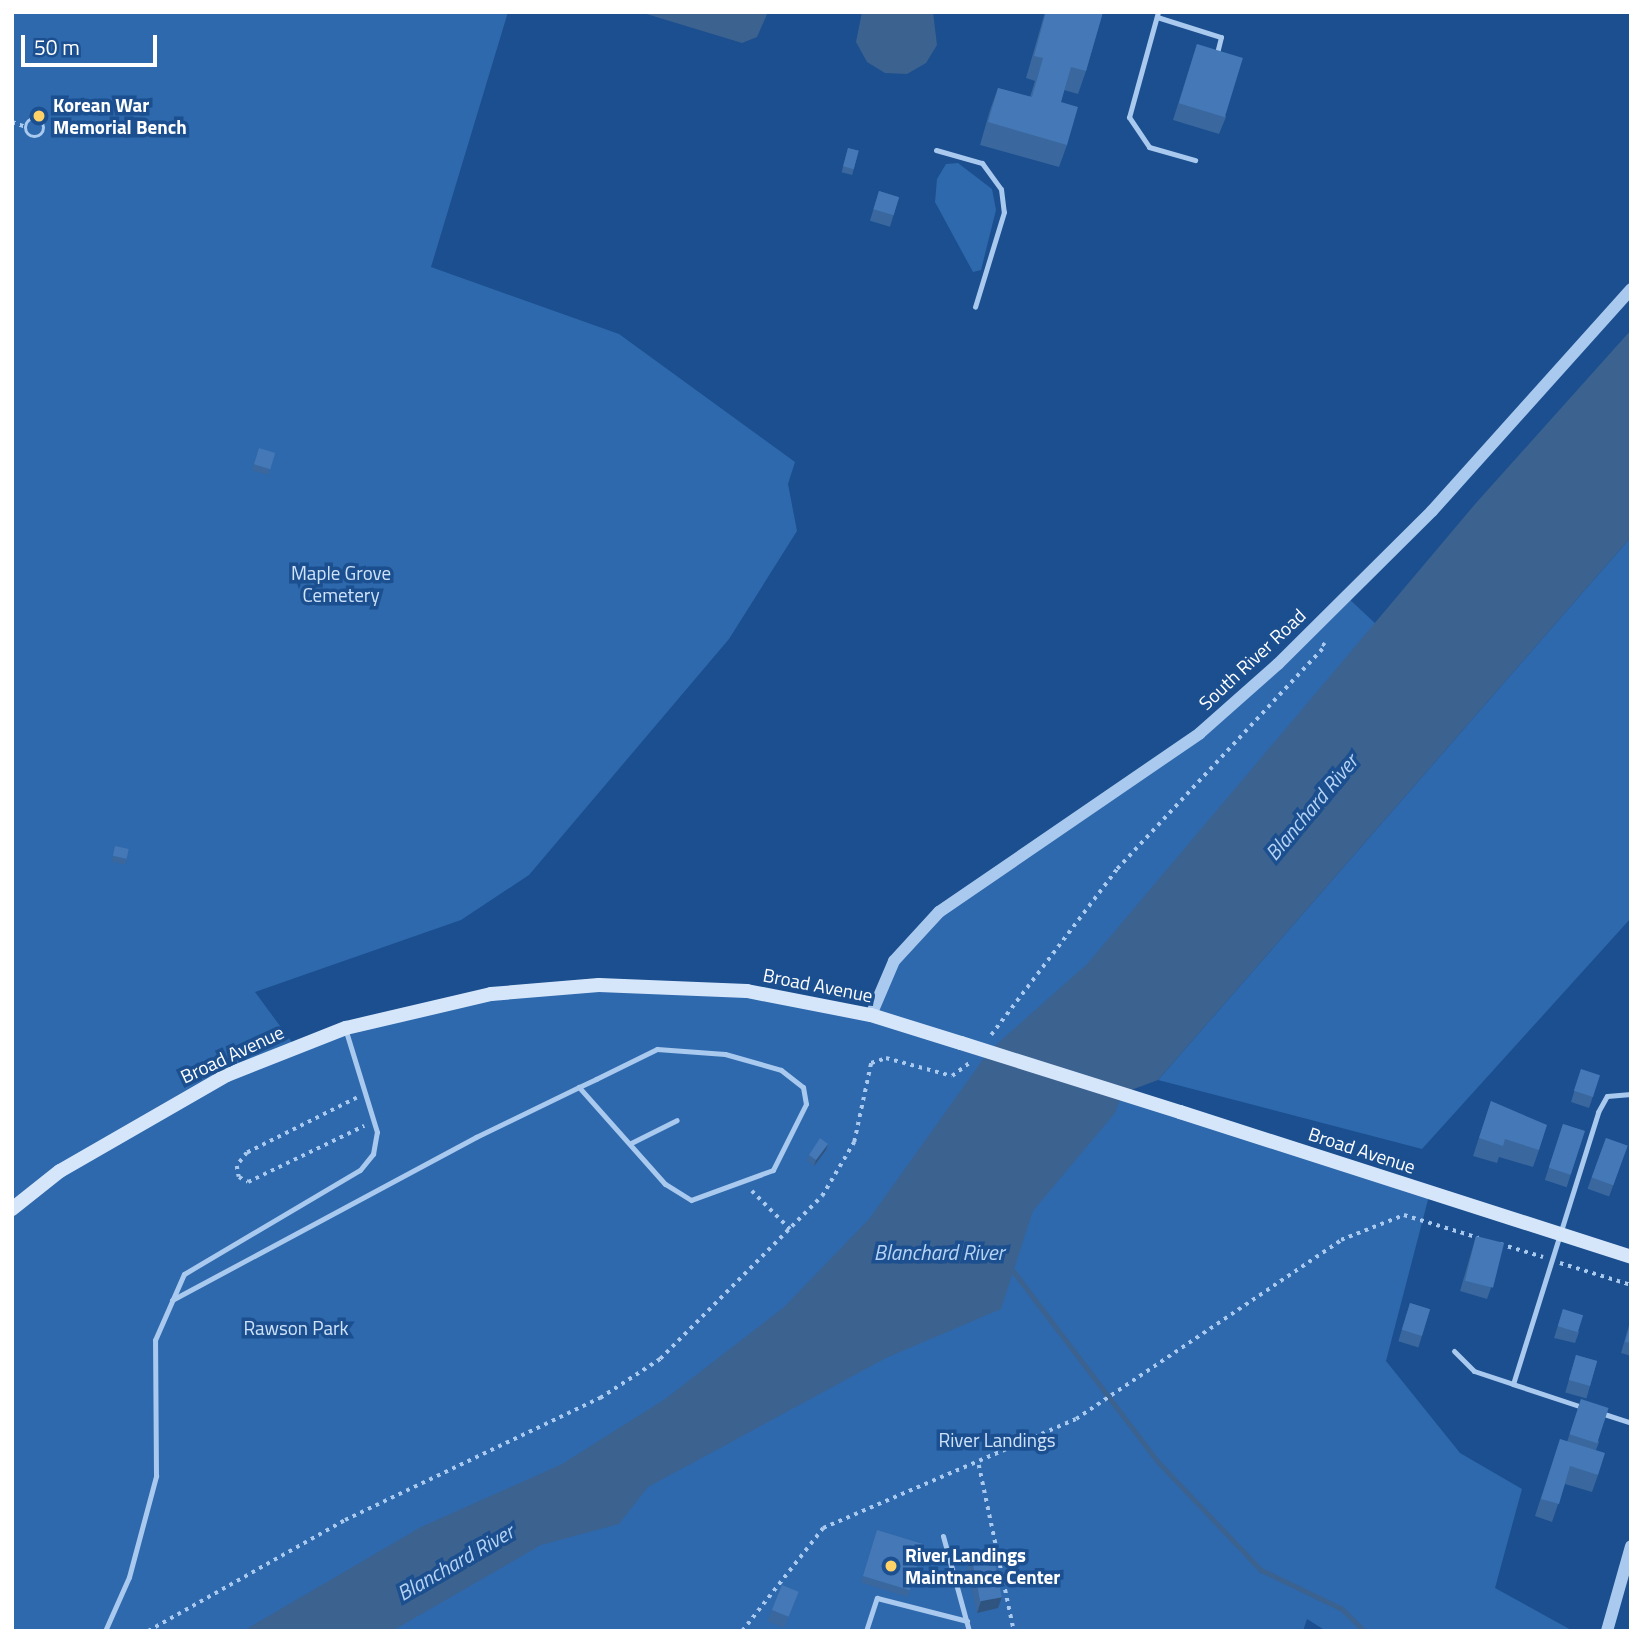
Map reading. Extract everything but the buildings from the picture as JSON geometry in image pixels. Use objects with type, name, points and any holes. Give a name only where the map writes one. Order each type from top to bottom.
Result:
[{"type":"main road","name":"Broad Avenue","points":[[12,1209],[146,1118],[238,1070],[345,1028],[491,994],[599,985],[747,991],[871,1015],[1631,1257]]},
{"type":"street","name":"South River Road","points":[[871,1015],[894,961],[939,912],[1200,733],[1278,664],[1432,511],[1631,289]]},
{"type":"street","points":[[1607,1631],[1631,1546]]},
{"type":"lane","points":[[1195,160],[1149,147],[1129,117],[1158,15],[1221,37],[1214,64]]},
{"type":"lane","points":[[936,150],[982,163],[1001,189],[1002,224],[975,307]]},
{"type":"lane","points":[[105,1631],[129,1577],[156,1476],[155,1340],[184,1274],[360,1170],[373,1154],[374,1121],[345,1028]]},
{"type":"lane","points":[[172,1300],[579,1087],[676,1046],[725,1054],[795,1079],[806,1104],[794,1139],[773,1170],[743,1184],[691,1200],[665,1184],[579,1087]]},
{"type":"lane","points":[[1513,1384],[1598,1112],[1607,1096],[1631,1094]]},
{"type":"lane","points":[[631,1143],[677,1120]]},
{"type":"lane","points":[[1454,1351],[1474,1371],[1631,1423]]},
{"type":"lane","points":[[943,1536],[969,1631]]},
{"type":"lane","points":[[866,1631],[877,1598],[967,1621]]},
{"type":"path","points":[[12,122],[26,127],[31,137],[43,131],[37,120],[26,127]]},
{"type":"path","points":[[366,1094],[247,1153],[237,1166],[239,1177],[248,1182],[374,1121]]},
{"type":"path","points":[[743,1184],[790,1229]]},
{"type":"path","points":[[742,1631],[823,1528],[979,1465],[1076,1419],[1142,1380],[1341,1240],[1377,1222],[1405,1215],[1631,1285]]},
{"type":"path","points":[[979,1465],[1014,1631]]},
{"type":"path","points":[[950,1566],[995,1549]]},
{"type":"green space","points":[[12,12],[508,12],[431,267],[619,334],[795,462],[788,484],[797,531],[729,639],[529,875],[461,920],[255,992],[294,1045],[491,994],[653,984],[871,1015],[894,961],[939,912],[1200,733],[1346,596],[1424,669],[1083,1080],[1430,1192],[1386,1361],[1460,1453],[1522,1489],[1495,1588],[1573,1631],[1326,1631],[1307,1619],[1303,1631],[12,1631]]},
{"type":"green space","points":[[958,163],[992,189],[996,210],[981,270],[973,272],[935,202],[937,179],[946,164]]},
{"type":"green space","points":[[1631,537],[1631,918],[1422,1149],[1158,1080]]},
{"type":"water","points":[[640,12],[768,12],[757,37],[742,43]]},
{"type":"water","points":[[862,12],[933,12],[937,45],[926,63],[907,74],[885,73],[867,62],[856,42]]},
{"type":"water","name":"Blanchard River","points":[[1631,330],[1631,537],[1158,1080],[1123,1093],[1115,1113],[1033,1211],[1001,1309],[886,1358],[648,1487],[619,1524],[541,1545],[392,1631],[243,1631],[421,1527],[562,1464],[665,1399],[784,1307],[869,1219],[989,1051],[1087,964],[1476,503]]},
{"type":"waterway","points":[[1010,1267],[1159,1463],[1261,1570],[1342,1609],[1364,1631]]},
{"type":"place","name":"Korean War Memorial Bench","points":[[39,116]]},
{"type":"place","name":"River Landings Maintnance Center","points":[[891,1566]]},
{"type":"park label","name":"Maple Grove Cemetery","points":[[341,584]]},
{"type":"park label","name":"Rawson Park","points":[[296,1328]]},
{"type":"park label","name":"River Landings","points":[[997,1440]]}]
